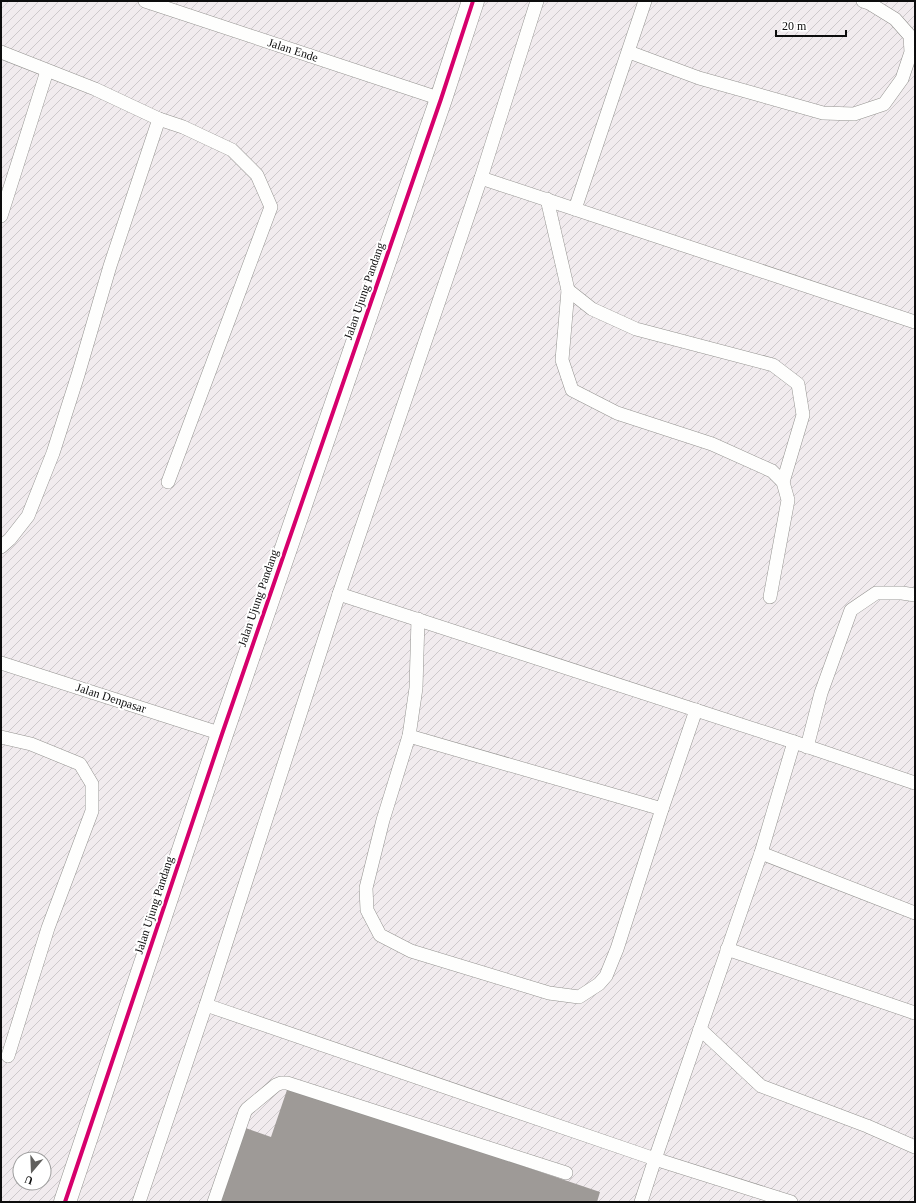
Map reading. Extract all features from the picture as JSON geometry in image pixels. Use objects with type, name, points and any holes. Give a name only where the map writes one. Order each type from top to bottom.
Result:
[{"type":"street","name":"Jalan Ujung Pandang","points":[[65,1202],[222,734],[441,99],[473,1]]},
{"type":"lane","name":"Jalan Ende","points":[[145,1],[441,99]]},
{"type":"lane","points":[[139,1202],[206,1005],[339,594],[481,178],[537,1]]},
{"type":"lane","points":[[575,209],[645,1]]},
{"type":"lane","points":[[629,52],[699,78],[816,111],[824,113],[854,114],[884,104],[902,78],[911,52],[910,36],[895,18],[863,1]]},
{"type":"lane","points":[[1,52],[95,89],[159,119],[183,127],[232,150],[257,175],[271,207],[168,482]]},
{"type":"lane","points":[[1,216],[47,71]]},
{"type":"lane","points":[[1,547],[10,540],[28,516],[53,453],[110,266],[159,119]]},
{"type":"lane","points":[[481,178],[915,322]]},
{"type":"lane","points":[[546,200],[568,290],[562,360],[572,390],[617,413],[712,444],[772,471],[783,482],[788,500],[770,597]]},
{"type":"lane","points":[[568,290],[592,309],[636,329],[773,365],[798,384],[803,415],[783,482]]},
{"type":"lane","points":[[807,747],[820,693],[851,610],[876,592],[915,595]]},
{"type":"lane","points":[[339,594],[794,742],[915,783]]},
{"type":"lane","points":[[418,619],[416,688],[409,736],[383,820],[366,888],[367,910],[380,935],[411,951],[549,993],[579,997],[599,984],[606,976],[617,950],[662,809],[696,710]]},
{"type":"lane","name":"Jalan Denpasar","points":[[1,663],[222,734]]},
{"type":"lane","points":[[409,736],[662,809]]},
{"type":"lane","points":[[1,737],[31,744],[80,764],[92,784],[92,811],[48,928],[8,1056]]},
{"type":"lane","points":[[641,1202],[761,853],[794,742]]},
{"type":"lane","points":[[761,853],[915,913]]},
{"type":"lane","points":[[727,949],[915,1012]]},
{"type":"lane","points":[[206,1005],[655,1159],[791,1202]]},
{"type":"lane","points":[[700,1029],[761,1086],[867,1126],[915,1147]]},
{"type":"lane","points":[[214,1202],[245,1112],[276,1084],[281,1083],[287,1083],[566,1173]]},
{"type":"shaded area","points":[[1,1],[915,1],[915,1202],[1,1202]]},
{"type":"building","points":[[288,1087],[600,1192],[597,1202],[218,1202],[243,1127],[271,1137]]},
{"type":"cycle path","points":[[65,1202],[222,734],[441,99],[473,1]]}]
